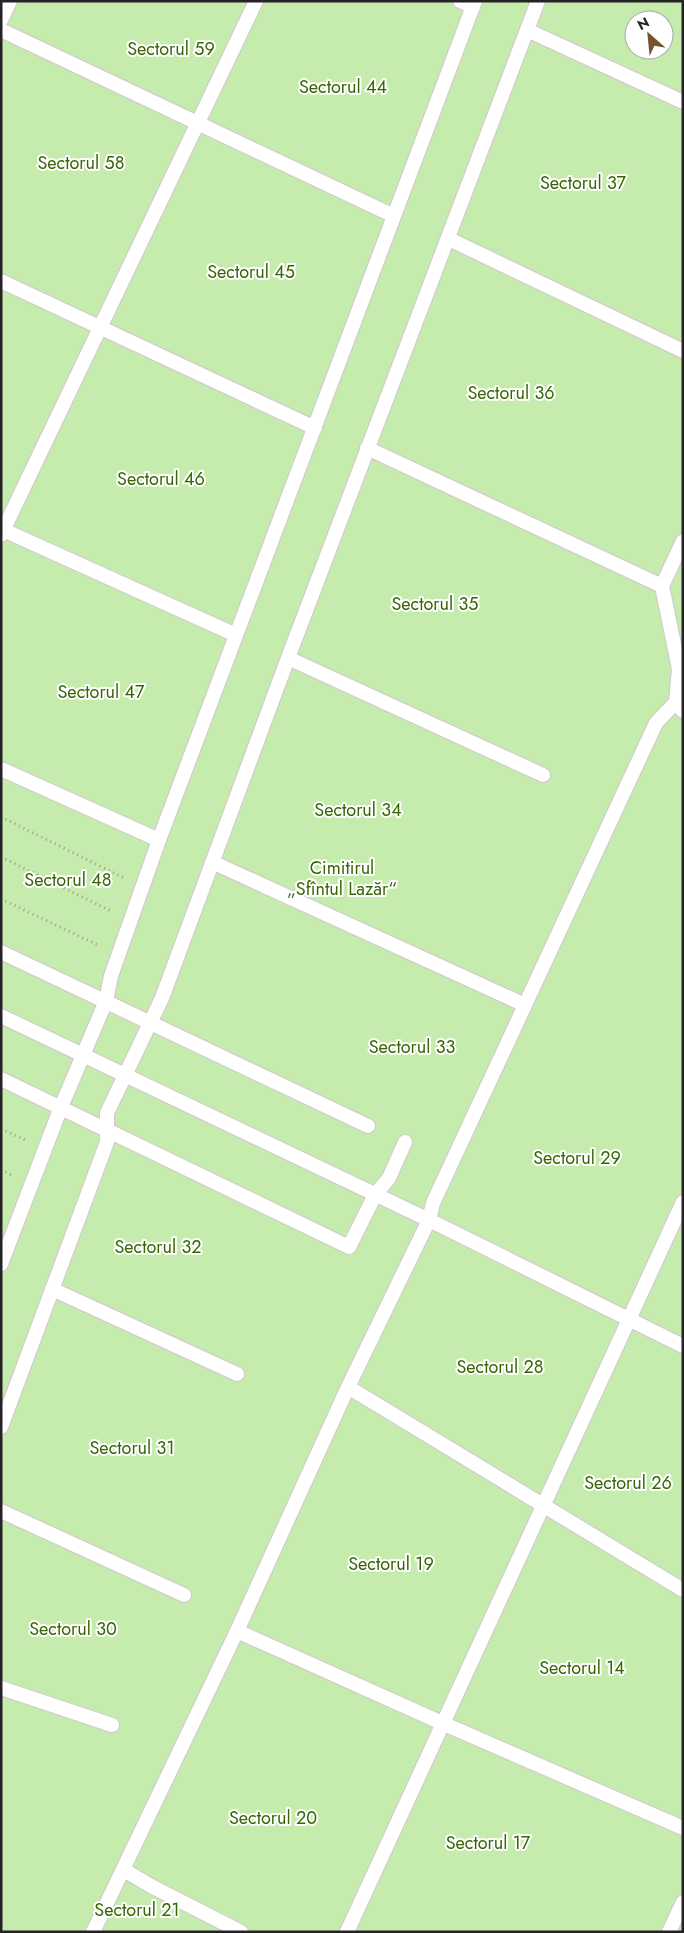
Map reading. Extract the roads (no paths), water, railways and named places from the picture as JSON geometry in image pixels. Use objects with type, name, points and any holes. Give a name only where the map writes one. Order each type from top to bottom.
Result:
[{"type":"lane","points":[[1,20],[10,1]]},
{"type":"lane","points":[[236,635],[2,532],[256,1]]},
{"type":"lane","points":[[1,1264],[82,1054],[106,1001],[111,976],[159,840],[474,4],[460,1]]},
{"type":"lane","points":[[1,1427],[107,1142],[107,1113],[162,998],[288,658],[538,1]]},
{"type":"lane","points":[[1,30],[394,216]]},
{"type":"lane","points":[[527,30],[683,102]]},
{"type":"lane","points":[[449,239],[683,351]]},
{"type":"lane","points":[[1,281],[315,428]]},
{"type":"lane","points":[[368,448],[662,586]]},
{"type":"lane","points":[[93,1932],[237,1631],[348,1387],[429,1220],[433,1203],[656,723],[680,707],[679,669],[662,586],[683,541]]},
{"type":"lane","points":[[288,658],[543,775]]},
{"type":"lane","points":[[1,769],[159,840]]},
{"type":"lane","points":[[212,862],[525,1005]]},
{"type":"lane","points":[[2,953],[368,1126]]},
{"type":"lane","points":[[1,1016],[429,1220],[683,1346]]},
{"type":"lane","points":[[1,1079],[350,1246],[375,1195],[388,1178],[405,1142]]},
{"type":"lane","points":[[347,1932],[683,1202]]},
{"type":"lane","points":[[52,1289],[237,1374]]},
{"type":"lane","points":[[348,1387],[683,1590]]},
{"type":"lane","points":[[1,1511],[184,1595]]},
{"type":"lane","points":[[237,1631],[683,1828]]},
{"type":"lane","points":[[1,1688],[112,1725]]},
{"type":"lane","points":[[124,1870],[241,1932]]},
{"type":"lane","points":[[669,1932],[683,1902]]},
{"type":"park label","name":"Sectorul 59","points":[[171,49]]},
{"type":"park label","name":"Sectorul 44","points":[[343,87]]},
{"type":"park label","name":"Sectorul 58","points":[[81,163]]},
{"type":"park label","name":"Sectorul 37","points":[[583,183]]},
{"type":"park label","name":"Sectorul 45","points":[[251,272]]},
{"type":"park label","name":"Sectorul 36","points":[[511,393]]},
{"type":"park label","name":"Sectorul 46","points":[[161,479]]},
{"type":"park label","name":"Sectorul 35","points":[[435,604]]},
{"type":"park label","name":"Sectorul 47","points":[[101,692]]},
{"type":"park label","name":"Sectorul 34","points":[[358,810]]},
{"type":"park label","name":"Cimitirul „Sfîntul Lazăr“","points":[[342,878]]},
{"type":"park label","name":"Sectorul 48","points":[[68,880]]},
{"type":"park label","name":"Sectorul 33","points":[[412,1047]]},
{"type":"park label","name":"Sectorul 29","points":[[577,1158]]},
{"type":"park label","name":"Sectorul 32","points":[[158,1247]]},
{"type":"park label","name":"Sectorul 28","points":[[500,1367]]},
{"type":"park label","name":"Sectorul 31","points":[[132,1448]]},
{"type":"park label","name":"Sectorul 26","points":[[628,1483]]},
{"type":"park label","name":"Sectorul 19","points":[[391,1564]]},
{"type":"park label","name":"Sectorul 30","points":[[73,1629]]},
{"type":"park label","name":"Sectorul 14","points":[[582,1668]]},
{"type":"park label","name":"Sectorul 20","points":[[273,1818]]},
{"type":"park label","name":"Sectorul 17","points":[[488,1843]]},
{"type":"park label","name":"Sectorul 21","points":[[137,1910]]}]
